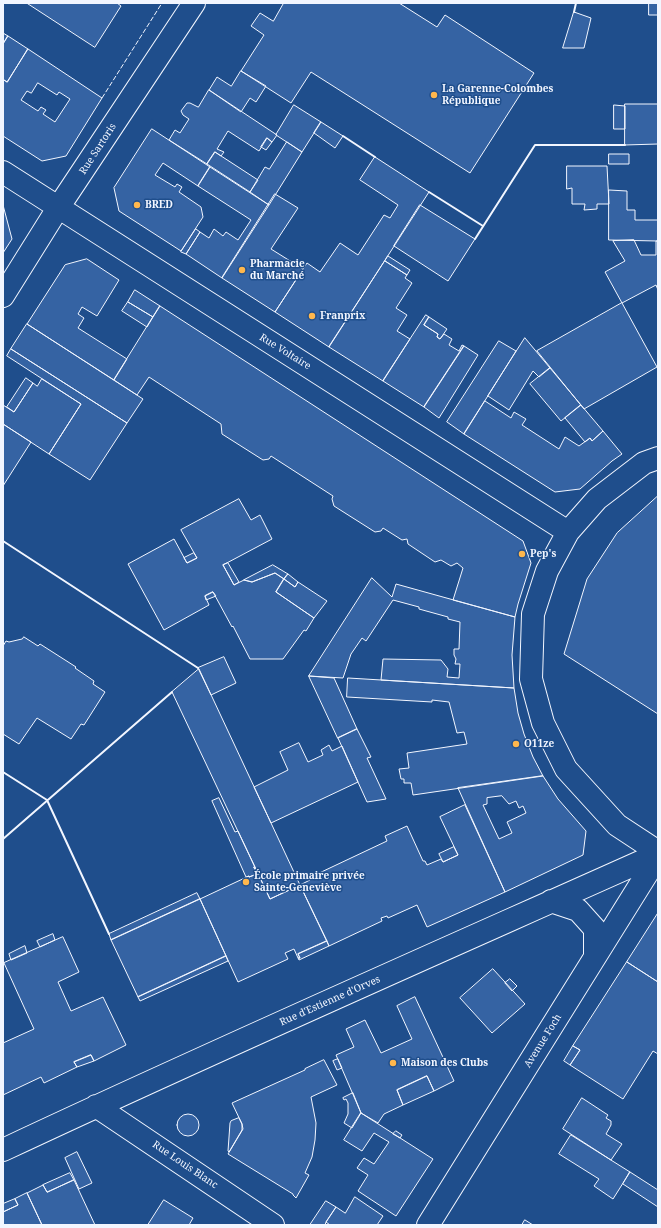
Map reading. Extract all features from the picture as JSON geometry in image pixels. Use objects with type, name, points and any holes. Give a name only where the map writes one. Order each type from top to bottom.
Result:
[{"type":"street","name":"Rue Sartoris","points":[[3,296],[58,208],[194,3]]},
{"type":"street","name":"Rue Voltaire","points":[[3,172],[568,532]]},
{"type":"street","points":[[658,458],[644,463],[597,499],[568,532],[547,571],[533,614],[531,679],[543,723],[566,769],[617,825],[658,854]]},
{"type":"street","name":"Rue d'Estienne d'Orves","points":[[3,1150],[96,1106],[658,854]]},
{"type":"street","name":"Avenue Foch","points":[[428,1225],[658,854]]},
{"type":"street","points":[[552,901],[578,910],[595,929],[595,956]]},
{"type":"street","name":"Rue Louis Blanc","points":[[96,1106],[274,1225]]},
{"type":"building","points":[[27,3],[117,3],[121,6],[95,47]]},
{"type":"building","name":"La Garenne-Colombes République","points":[[284,3],[399,3],[437,27],[445,15],[534,73],[470,173],[311,72],[291,103],[241,71],[264,35],[251,26],[260,13],[273,21]]},
{"type":"building","points":[[649,3],[658,3],[658,15],[649,15]]},
{"type":"building","points":[[574,12],[591,18],[584,48],[563,48]]},
{"type":"building","points":[[3,33],[8,36],[3,44]]},
{"type":"building","points":[[8,36],[28,49],[7,82],[4,80],[3,82],[3,44]]},
{"type":"building","points":[[28,49],[102,98],[66,156],[42,161],[3,136],[3,82],[4,80],[7,82]],"holes":[[[38,83],[57,95],[59,92],[70,99],[55,122],[43,114],[46,110],[41,107],[38,111],[21,100],[27,91],[31,93]]]},
{"type":"building","points":[[241,71],[266,86],[256,102],[250,98],[241,112],[209,90],[217,77],[231,86]]},
{"type":"building","points":[[209,90],[277,135],[272,142],[267,138],[259,151],[228,131],[217,149],[224,152],[221,156],[215,152],[207,164],[169,140],[175,130],[180,133],[189,119],[183,115],[181,111],[187,103],[198,107]]},
{"type":"building","points":[[625,104],[658,104],[658,144],[625,145]]},
{"type":"building","points":[[294,105],[321,122],[302,152],[276,135]]},
{"type":"building","points":[[614,105],[625,106],[625,129],[614,129]]},
{"type":"building","points":[[321,122],[343,136],[335,148],[314,133]]},
{"type":"building","points":[[152,129],[210,167],[198,186],[163,163],[155,175],[175,187],[177,184],[182,187],[179,192],[201,207],[203,217],[181,251],[119,211],[114,188]]},
{"type":"building","points":[[267,138],[272,142],[266,150],[261,147]]},
{"type":"building","points":[[287,142],[302,152],[269,205],[250,192],[265,167],[269,169]]},
{"type":"building","points":[[215,152],[258,180],[250,192],[207,164]]},
{"type":"building","points":[[609,154],[629,154],[629,164],[609,164]]},
{"type":"building","points":[[375,157],[429,192],[329,347],[275,312],[307,263],[320,272],[340,243],[358,255],[384,215],[390,218],[398,205],[360,180]]},
{"type":"building","points":[[567,166],[607,166],[609,204],[597,204],[597,209],[584,210],[585,204],[572,204],[572,188],[567,189]]},
{"type":"building","points":[[210,167],[269,205],[222,278],[186,254],[200,232],[209,238],[214,229],[223,236],[226,232],[238,240],[251,220],[198,186]]},
{"type":"building","points":[[609,190],[627,191],[627,210],[635,210],[635,220],[658,220],[658,241],[609,240]]},
{"type":"building","points":[[275,194],[298,208],[271,249],[303,269],[275,312],[222,278]]},
{"type":"building","points":[[3,205],[12,239],[3,253]]},
{"type":"building","points":[[420,205],[475,239],[448,281],[394,246]]},
{"type":"building","points":[[196,229],[200,232],[186,254],[181,252]]},
{"type":"building","points":[[634,240],[641,255],[656,255],[656,241],[658,241],[658,290],[656,285],[622,303],[605,272],[625,261],[613,241]]},
{"type":"building","points":[[388,256],[410,270],[407,275],[385,261]]},
{"type":"building","points":[[87,259],[119,280],[97,316],[82,307],[78,314],[84,318],[78,328],[127,359],[114,380],[27,324],[65,265]]},
{"type":"building","points":[[385,261],[407,275],[405,278],[412,283],[396,308],[407,315],[397,331],[410,339],[383,381],[329,347]]},
{"type":"building","points":[[135,290],[160,306],[153,317],[128,302]]},
{"type":"building","points":[[128,302],[153,317],[147,327],[122,311]]},
{"type":"building","points":[[622,303],[657,367],[584,409],[537,351]]},
{"type":"building","points":[[160,306],[523,541],[531,563],[515,617],[453,600],[463,568],[457,563],[451,566],[441,560],[435,562],[408,544],[407,539],[402,540],[383,528],[381,531],[375,532],[334,506],[332,499],[333,496],[271,456],[269,459],[263,460],[222,434],[221,424],[149,377],[137,395],[114,380]]},
{"type":"building","points":[[426,315],[429,317],[424,325],[438,334],[437,337],[440,339],[444,334],[452,339],[449,345],[459,351],[462,345],[464,346],[424,407],[383,381]]},
{"type":"building","points":[[429,317],[447,329],[440,339],[437,337],[438,334],[424,325]]},
{"type":"building","points":[[27,324],[143,399],[127,423],[11,349]]},
{"type":"building","points":[[525,338],[550,368],[539,377],[533,371],[509,410],[488,396]]},
{"type":"building","points":[[499,341],[516,351],[464,434],[447,422]]},
{"type":"building","points":[[464,346],[478,355],[439,418],[424,407]]},
{"type":"building","points":[[11,349],[127,423],[90,480],[49,454],[81,404],[7,356]]},
{"type":"building","points":[[550,368],[581,405],[561,421],[530,384]]},
{"type":"building","points":[[26,378],[33,383],[14,412],[7,407]]},
{"type":"building","points":[[42,379],[81,404],[49,454],[3,424],[3,405],[14,412],[33,383],[37,386]]},
{"type":"building","points":[[485,401],[511,418],[514,412],[526,419],[522,425],[559,449],[565,437],[579,446],[590,438],[592,441],[603,431],[622,454],[580,489],[555,492],[464,434]]},
{"type":"building","points":[[581,405],[603,431],[592,441],[590,438],[585,442],[565,418]]},
{"type":"building","points":[[3,424],[31,442],[3,486]]},
{"type":"building","points":[[658,496],[658,714],[564,654],[587,579],[617,533]]},
{"type":"building","points":[[239,499],[251,520],[260,515],[272,539],[223,565],[234,585],[244,580],[252,582],[275,573],[284,579],[276,592],[314,618],[306,631],[304,630],[283,659],[250,659],[213,592],[205,596],[209,605],[164,630],[128,564],[174,539],[187,563],[197,558],[181,530]]},
{"type":"building","points":[[194,553],[197,558],[187,563],[184,558]]},
{"type":"building","points":[[228,563],[239,582],[234,585],[223,565]]},
{"type":"building","points":[[273,565],[288,574],[284,579],[275,573],[252,582],[244,580]]},
{"type":"building","points":[[288,574],[298,582],[295,587],[284,579]]},
{"type":"building","points":[[372,578],[392,597],[396,584],[515,617],[512,655],[514,688],[381,680],[383,659],[441,660],[448,669],[447,677],[459,678],[460,664],[455,664],[456,659],[454,649],[459,649],[460,622],[419,609],[419,607],[393,600],[366,641],[362,638],[351,654],[343,678],[309,676]]},
{"type":"building","points":[[284,579],[295,587],[298,582],[327,601],[314,618],[276,592]]},
{"type":"building","points":[[213,592],[216,596],[206,600],[205,596]]},
{"type":"building","points":[[24,637],[38,646],[40,644],[76,667],[75,668],[94,681],[93,684],[105,692],[84,725],[81,724],[71,739],[37,718],[19,744],[3,734],[3,646],[6,641],[9,642],[22,639]]},
{"type":"building","points":[[224,657],[236,683],[211,695],[198,668]]},
{"type":"building","points":[[199,669],[300,885],[270,899],[172,692]]},
{"type":"building","points":[[309,676],[334,678],[357,729],[338,738]]},
{"type":"building","points":[[348,678],[514,688],[518,713],[524,734],[533,757],[543,776],[413,795],[411,783],[404,783],[404,779],[401,779],[399,769],[409,768],[407,753],[467,744],[464,732],[457,733],[449,702],[347,697]]},
{"type":"building","points":[[357,729],[371,757],[367,758],[386,799],[367,802],[338,738]]},
{"type":"building","points":[[299,743],[308,762],[323,755],[321,750],[329,745],[332,751],[342,746],[358,782],[271,823],[254,787],[288,770],[280,752]]},
{"type":"building","points":[[543,776],[558,799],[586,831],[583,855],[505,892],[458,788]],"holes":[[[502,796],[509,804],[516,801],[519,808],[523,806],[526,813],[507,822],[512,833],[499,839],[483,805],[487,804],[487,798]]]},
{"type":"building","points":[[219,798],[235,832],[238,831],[257,874],[246,877],[212,801]]},
{"type":"building","points":[[465,805],[505,892],[427,927],[417,905],[388,918],[387,916],[381,918],[382,921],[329,946],[300,885],[310,880],[315,875],[387,841],[385,836],[407,826],[423,861],[425,861],[427,865],[441,859],[443,862],[458,855],[440,817]]},
{"type":"building","points":[[454,847],[458,855],[443,862],[439,854]]},
{"type":"building","points":[[254,867],[270,899],[300,885],[327,941],[298,954],[300,958],[298,958],[294,949],[285,953],[288,959],[238,982],[200,899],[249,876],[257,874]]},
{"type":"building","points":[[197,893],[200,899],[111,940],[109,934]]},
{"type":"building","points":[[200,899],[226,956],[138,997],[111,940]]},
{"type":"building","points":[[658,913],[658,982],[627,962]]},
{"type":"building","points":[[53,934],[55,940],[40,947],[37,941]]},
{"type":"building","points":[[63,937],[79,972],[58,982],[71,1011],[103,997],[126,1045],[94,1061],[91,1055],[74,1062],[77,1067],[44,1083],[41,1077],[3,1095],[3,1043],[34,1029],[4,963]]},
{"type":"building","points":[[327,941],[329,946],[299,960],[298,958],[300,958],[298,954]]},
{"type":"building","points":[[25,946],[27,953],[11,960],[9,954]]},
{"type":"building","points":[[226,956],[228,961],[140,1001],[138,997]]},
{"type":"building","points":[[627,962],[658,982],[658,1054],[653,1051],[623,1099],[570,1065],[580,1050],[573,1046]]},
{"type":"building","points":[[493,969],[525,1004],[492,1033],[460,998]]},
{"type":"building","points":[[510,979],[517,986],[512,991],[505,983]]},
{"type":"building","name":"Maison des Clubs","points":[[415,997],[454,1081],[434,1091],[427,1076],[397,1090],[403,1105],[384,1114],[378,1123],[361,1113],[336,1055],[354,1047],[346,1029],[365,1020],[381,1053],[412,1039],[397,1006]]},
{"type":"building","points":[[573,1046],[580,1050],[570,1065],[564,1061]]},
{"type":"building","points":[[91,1055],[94,1061],[77,1067],[74,1062]]},
{"type":"building","points":[[338,1059],[342,1068],[337,1070],[333,1061]]},
{"type":"building","points":[[324,1060],[337,1085],[311,1097],[316,1123],[315,1140],[312,1157],[305,1173],[309,1175],[296,1198],[293,1194],[228,1154],[243,1129],[232,1103]]},
{"type":"building","points":[[427,1076],[434,1091],[403,1105],[397,1090]]},
{"type":"building","points":[[353,1093],[361,1113],[352,1128],[344,1123],[348,1114],[348,1103],[346,1099],[344,1100],[343,1098]]},
{"type":"building","points":[[582,1098],[608,1115],[606,1118],[611,1121],[611,1125],[606,1134],[622,1144],[611,1160],[563,1129]]},
{"type":"building","points":[[361,1113],[433,1159],[396,1216],[358,1191],[368,1175],[357,1168],[364,1158],[374,1164],[389,1142],[374,1133],[362,1151],[344,1140]]},
{"type":"building","points":[[188,1114],[196,1117],[199,1125],[196,1133],[188,1136],[180,1133],[177,1125],[180,1117]]},
{"type":"building","points":[[239,1118],[242,1124],[242,1130],[229,1152],[230,1123],[231,1121]]},
{"type":"building","points":[[396,1131],[402,1135],[400,1138],[393,1134]]},
{"type":"building","points":[[571,1135],[630,1172],[613,1199],[594,1186],[599,1179],[559,1154]]},
{"type":"building","points":[[77,1152],[92,1183],[79,1189],[65,1158]]},
{"type":"building","points":[[630,1172],[658,1190],[658,1207],[623,1184]]},
{"type":"building","points":[[70,1173],[74,1180],[47,1192],[43,1185]]},
{"type":"building","points":[[74,1180],[95,1225],[42,1225],[27,1193],[43,1185],[47,1192]]},
{"type":"building","points":[[27,1193],[42,1225],[3,1225],[3,1212],[18,1205],[15,1199]]},
{"type":"building","points":[[355,1197],[383,1216],[377,1225],[330,1225],[326,1222],[336,1207],[345,1213]]},
{"type":"building","points":[[15,1199],[18,1205],[3,1212],[3,1204]]},
{"type":"building","points":[[164,1200],[193,1218],[189,1225],[148,1225]]},
{"type":"building","points":[[326,1201],[336,1207],[325,1225],[310,1225]]},
{"type":"building","points":[[525,1220],[533,1225],[522,1225]]},
{"type":"fence","points":[[102,98],[162,3]]},
{"type":"wall","points":[[574,12],[576,3]]},
{"type":"wall","points":[[343,136],[375,157]]},
{"type":"wall","points":[[475,239],[535,145],[625,145]]},
{"type":"wall","points":[[429,192],[483,226]]},
{"type":"wall","points":[[3,541],[198,668]]},
{"type":"wall","points":[[3,839],[172,692]]},
{"type":"wall","points":[[3,772],[47,800],[109,934]]},
{"type":"place","name":"La Garenne-Colombes République","points":[[434,95]]},
{"type":"place","name":"BRED","points":[[137,205]]},
{"type":"place","name":"Pharmacie du Marché","points":[[242,270]]},
{"type":"place","name":"Franprix","points":[[312,316]]},
{"type":"place","name":"Pep's","points":[[522,554]]},
{"type":"place","name":"O11ze","points":[[516,744]]},
{"type":"place","name":"École primaire privée Sainte-Geneviève","points":[[246,882]]},
{"type":"place","name":"Maison des Clubs","points":[[393,1063]]}]
